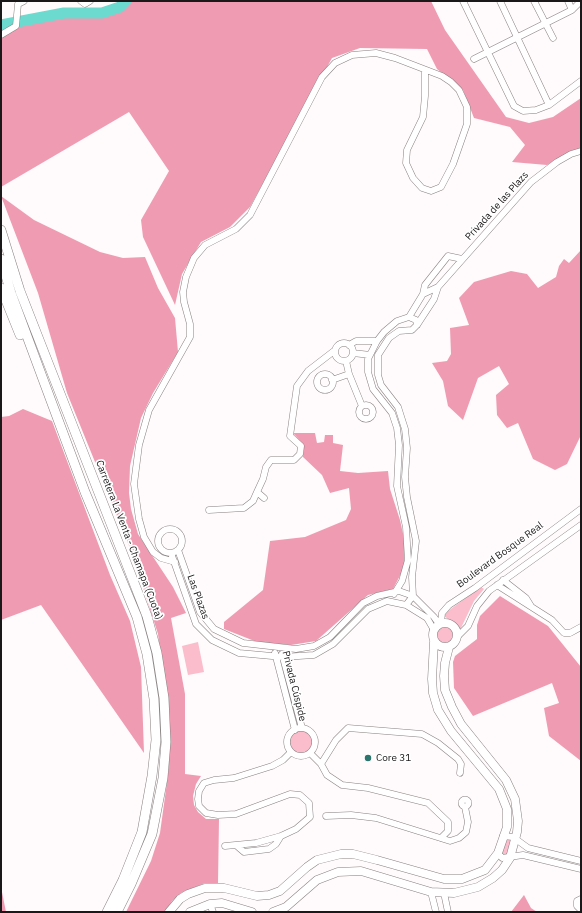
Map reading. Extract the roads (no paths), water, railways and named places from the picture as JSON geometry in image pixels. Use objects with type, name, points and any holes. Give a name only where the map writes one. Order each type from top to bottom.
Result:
[{"type":"highway","name":"Carretera La Venta - Chamapa (Cuota)","points":[[1,230],[20,290],[147,616],[157,653],[164,698],[166,742],[163,778],[152,834],[131,884],[117,912]]},
{"type":"highway","name":"Carretera La Venta - Chamapa (Cuota)","points":[[1,259],[11,293],[44,382],[85,492],[137,617],[148,654],[154,700],[156,740],[152,776],[142,832],[123,880],[107,912]]},
{"type":"highway","points":[[1,288],[19,332],[44,382]]},
{"type":"main road","points":[[169,912],[180,899],[196,890],[205,888],[224,888],[257,896],[269,895],[280,891],[317,860],[335,855],[353,854],[423,874],[451,880],[468,878],[485,870],[498,853],[507,827],[507,809],[499,789],[451,731],[438,710],[433,693],[432,679],[434,642],[432,636],[438,626],[451,624],[456,629],[458,636],[455,643],[449,647],[442,647],[434,642]]},
{"type":"main road","points":[[273,912],[286,907],[318,880],[338,872],[350,871],[372,874],[431,892],[464,892],[478,887],[502,870],[510,858],[516,840],[517,812],[511,788],[461,724],[445,690],[445,663],[449,647]]},
{"type":"main road","points":[[190,912],[212,908],[222,903],[232,909],[252,912]]},
{"type":"street","points":[[463,1],[514,106],[523,111],[536,110],[549,105],[581,81]]},
{"type":"street","points":[[500,1],[549,105]]},
{"type":"street","points":[[534,1],[553,38]]},
{"type":"street","points":[[568,1],[572,10]]},
{"type":"street","points":[[474,59],[572,10],[581,1]]},
{"type":"street","points":[[1,35],[16,26],[21,3]]},
{"type":"street","points":[[175,562],[157,555],[144,537],[139,519],[134,484],[139,445],[149,410],[190,337],[190,324],[183,292],[186,277],[194,258],[204,245],[236,229],[250,215],[322,77],[335,63],[352,55],[376,53],[442,76],[456,85],[465,101],[467,124],[444,184],[438,189],[431,191],[422,188],[412,178],[407,168],[406,159],[407,150],[423,117],[425,71]]},
{"type":"street","name":"Privada de las Plazs","points":[[417,326],[434,299],[438,287],[531,182],[557,162],[571,154],[581,151]]},
{"type":"street","points":[[409,317],[423,294],[425,285],[448,256],[462,259]]},
{"type":"street","name":"Privada de las Plazs","points":[[423,294],[438,287]]},
{"type":"street","points":[[423,294],[434,299]]},
{"type":"street","points":[[406,605],[413,596],[412,577],[416,541],[407,497],[405,477],[407,448],[405,429],[398,407],[381,385],[378,368],[378,355],[389,338],[399,331],[412,330],[417,326],[416,320],[409,317],[396,321],[377,341],[368,359],[368,372],[373,389],[392,413],[397,428],[400,445],[397,486],[406,531],[408,560],[402,581],[394,592],[395,602],[406,605],[438,626]]},
{"type":"street","points":[[209,510],[244,508],[253,501],[263,479],[266,467],[271,460],[294,460],[300,454],[301,446],[290,436],[297,386],[308,371],[334,351],[337,346],[342,344],[349,345],[356,341],[377,341]]},
{"type":"street","points":[[349,345],[353,354]]},
{"type":"street","points":[[334,351],[338,359]]},
{"type":"street","points":[[353,354],[370,355]]},
{"type":"street","points":[[321,360],[338,359],[346,361],[351,358],[353,354]]},
{"type":"street","points":[[346,361],[349,374],[362,406]]},
{"type":"street","points":[[332,380],[349,374]]},
{"type":"street","points":[[257,492],[264,498]]},
{"type":"street","name":"Boulevard Bosque Real","points":[[438,626],[442,613],[449,605],[475,588],[581,509]]},
{"type":"street","points":[[458,636],[468,626],[482,599],[497,585],[581,525]]},
{"type":"street","points":[[167,529],[175,530],[181,535],[182,543],[178,550],[171,553],[164,552],[158,545],[158,537],[167,529]]},
{"type":"street","name":"Las Plazas","points":[[178,550],[200,612],[214,629],[243,643],[274,648],[296,649],[314,646],[330,637],[363,603],[378,596],[394,592]]},
{"type":"street","name":"Las Plazas","points":[[171,553],[196,624],[203,633],[212,640],[234,651],[251,655],[283,657],[305,656],[323,651],[342,635],[368,609],[380,603],[395,602]]},
{"type":"street","points":[[503,580],[526,598],[531,606]]},
{"type":"street","points":[[497,585],[524,604],[531,606],[552,620],[564,632],[570,633],[581,627]]},
{"type":"street","points":[[394,592],[404,592],[413,596],[434,616],[438,626]]},
{"type":"street","name":"Privada Cúspide","points":[[274,648],[295,730]]},
{"type":"street","name":"Privada Cúspide","points":[[281,648],[302,728]]},
{"type":"street","points":[[302,728],[310,732],[315,740],[315,745],[310,753],[298,756],[291,752],[288,740],[295,730],[302,728]]},
{"type":"street","points":[[321,764],[336,740],[348,728],[422,734],[438,743],[458,759],[461,764],[460,772]]},
{"type":"street","points":[[225,846],[237,846],[281,836],[301,826],[310,817],[309,802],[300,795],[284,795],[260,806],[227,815],[206,813],[199,806],[198,799],[199,791],[204,783],[214,780],[234,778],[272,766],[283,760],[291,752]]},
{"type":"street","points":[[310,753],[321,764],[327,775],[342,785],[368,788],[428,803],[448,822],[448,831],[441,838]]},
{"type":"street","points":[[326,816],[351,815],[376,818],[450,841],[459,838],[466,832],[468,822],[465,807]]},
{"type":"street","points":[[237,846],[244,852],[269,849],[276,844],[281,836]]},
{"type":"street","points":[[498,853],[502,858],[523,855],[580,869],[581,861],[528,848],[510,836],[503,836]]},
{"type":"street","points":[[431,892],[436,912]]},
{"type":"street","points":[[444,893],[448,912]]},
{"type":"street","points":[[581,899],[577,901],[577,906],[581,910]]},
{"type":"waterway","points":[[1,25],[64,13],[102,13],[120,7],[126,1]]},
{"type":"place","name":"Core 31","points":[[368,758]]}]
